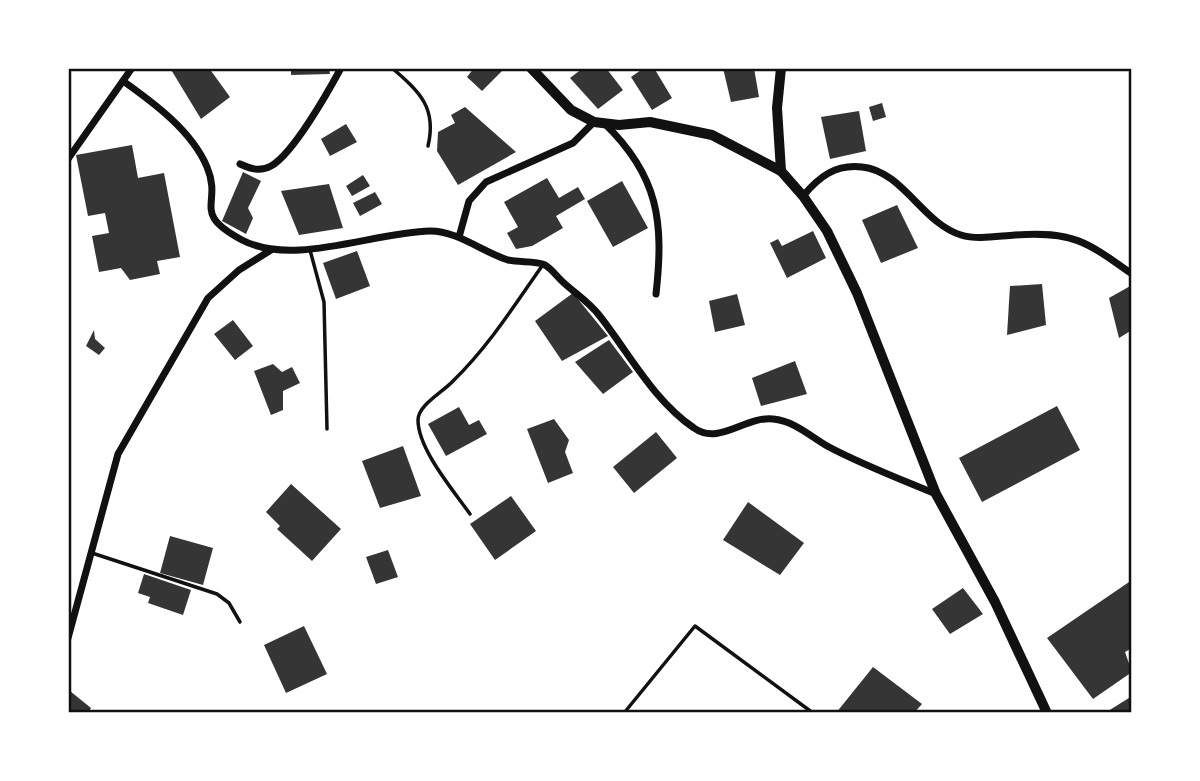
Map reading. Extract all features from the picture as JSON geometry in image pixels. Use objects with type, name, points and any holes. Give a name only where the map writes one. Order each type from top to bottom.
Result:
[{"type":"street","points":[[68,159],[132,68]]},
{"type":"street","points":[[240,164],[253,170],[269,167],[281,159],[327,94],[341,68]]},
{"type":"street","points":[[531,68],[571,110],[599,123],[639,165],[654,198],[661,246],[656,295]]},
{"type":"street","points":[[781,68],[776,107],[781,171]]},
{"type":"street","points":[[123,81],[167,116],[192,142],[207,167],[210,214],[215,222],[241,240],[272,250],[310,248],[431,231],[459,237],[510,261],[543,264],[590,306],[647,381],[674,412],[695,430],[719,435],[756,418],[776,418],[799,427],[828,446],[869,466],[936,494]]},
{"type":"street","points":[[459,237],[469,201],[486,182],[573,143],[599,123],[650,122],[712,135],[781,171],[803,196],[827,231],[857,293],[936,494],[995,602],[1046,713]]},
{"type":"street","points":[[803,196],[819,177],[839,168],[863,166],[886,175],[946,228],[964,236],[1056,233],[1099,249],[1132,274]]},
{"type":"street","points":[[68,638],[118,454],[183,337],[208,298],[239,270],[272,250]]},
{"type":"lane","points":[[392,68],[412,85],[427,104],[433,127],[428,146]]},
{"type":"lane","points":[[310,248],[324,302],[327,429]]},
{"type":"lane","points":[[470,514],[435,463],[420,433],[418,417],[422,407],[440,395],[480,355],[543,264]]},
{"type":"lane","points":[[92,553],[218,594],[229,603],[240,622]]},
{"type":"path","points":[[624,713],[695,626],[813,713]]},
{"type":"building","points":[[170,68],[209,68],[230,97],[201,119]]},
{"type":"building","points":[[291,68],[329,68],[330,74],[291,75]]},
{"type":"building","points":[[474,68],[505,68],[482,91],[467,77]]},
{"type":"building","points":[[583,68],[606,68],[623,90],[598,109],[570,78]]},
{"type":"building","points":[[644,68],[654,68],[672,98],[652,110],[631,77]]},
{"type":"building","points":[[723,68],[754,68],[759,97],[731,102]]},
{"type":"building","points":[[882,103],[886,117],[873,121],[869,107]]},
{"type":"building","points":[[465,107],[516,152],[458,185],[437,151],[438,132],[455,123],[451,115]]},
{"type":"building","points":[[859,111],[866,151],[830,159],[821,117]]},
{"type":"building","points":[[346,124],[357,142],[330,156],[321,139]]},
{"type":"building","points":[[132,145],[138,178],[164,173],[180,257],[157,261],[160,274],[130,280],[121,268],[99,272],[92,236],[109,233],[105,213],[88,216],[76,155]]},
{"type":"building","points":[[243,172],[261,181],[248,208],[253,218],[246,234],[222,221]]},
{"type":"building","points":[[363,175],[370,186],[352,196],[346,186]]},
{"type":"building","points":[[547,178],[559,198],[578,187],[585,199],[556,216],[563,228],[532,246],[516,249],[507,233],[518,227],[504,202]]},
{"type":"building","points":[[622,181],[648,228],[613,247],[587,201]]},
{"type":"building","points":[[329,184],[343,228],[299,235],[281,191]]},
{"type":"building","points":[[375,192],[382,204],[360,216],[353,203]]},
{"type":"building","points":[[897,205],[918,248],[881,263],[862,220]]},
{"type":"building","points":[[813,231],[826,258],[787,278],[770,243],[778,239],[782,246]]},
{"type":"building","points":[[357,251],[370,286],[336,299],[323,263]]},
{"type":"building","points":[[1042,284],[1046,325],[1007,335],[1010,286]]},
{"type":"building","points":[[1132,285],[1132,330],[1119,338],[1109,298]]},
{"type":"building","points":[[573,293],[608,336],[562,361],[535,321]]},
{"type":"building","points":[[737,294],[745,325],[715,332],[709,301]]},
{"type":"building","points":[[233,320],[253,346],[235,360],[214,334]]},
{"type":"building","points":[[94,330],[95,339],[105,348],[99,355],[86,346]]},
{"type":"building","points":[[609,340],[633,372],[603,394],[575,362]]},
{"type":"building","points":[[795,361],[807,394],[761,406],[752,378]]},
{"type":"building","points":[[273,364],[282,372],[292,367],[300,383],[283,391],[283,410],[271,415],[254,371]]},
{"type":"building","points":[[1057,406],[1080,450],[982,502],[959,458]]},
{"type":"building","points":[[459,407],[469,425],[479,420],[487,434],[446,456],[428,424]]},
{"type":"building","points":[[554,419],[569,440],[565,452],[573,473],[548,483],[527,429]]},
{"type":"building","points":[[656,432],[677,458],[634,493],[613,467]]},
{"type":"building","points":[[403,446],[421,496],[380,508],[362,461]]},
{"type":"building","points":[[291,484],[341,529],[312,561],[277,529],[280,526],[266,512]]},
{"type":"building","points":[[511,496],[536,531],[495,560],[470,524]]},
{"type":"building","points":[[748,502],[804,543],[780,575],[723,540]]},
{"type":"building","points":[[170,536],[213,548],[203,585],[160,573]]},
{"type":"building","points":[[388,550],[398,577],[376,584],[366,557]]},
{"type":"building","points":[[144,574],[191,590],[183,615],[148,603],[150,597],[138,593]]},
{"type":"building","points":[[1132,580],[1132,648],[1125,652],[1132,672],[1093,699],[1047,638]]},
{"type":"building","points":[[963,588],[983,614],[950,634],[932,609]]},
{"type":"building","points":[[304,626],[327,674],[286,693],[264,645]]},
{"type":"building","points":[[873,667],[922,704],[914,713],[836,713]]},
{"type":"building","points":[[70,691],[91,708],[88,713],[68,713]]},
{"type":"building","points":[[1132,696],[1132,713],[1105,713]]}]
